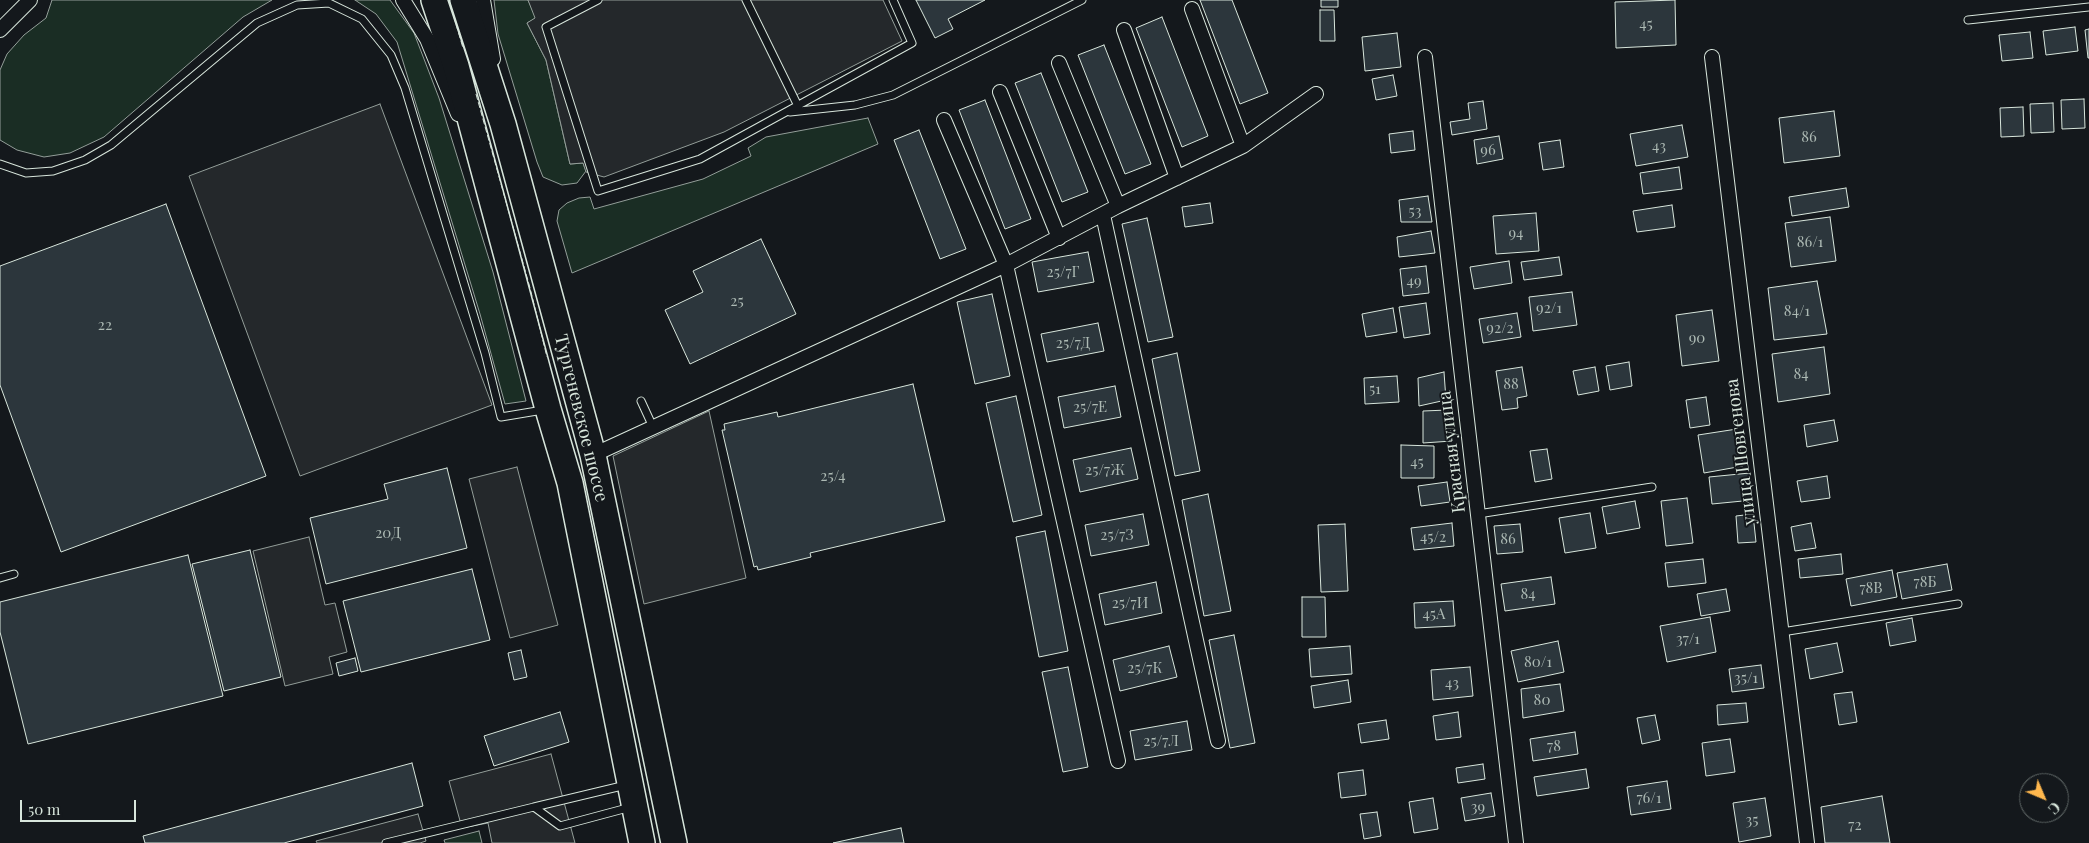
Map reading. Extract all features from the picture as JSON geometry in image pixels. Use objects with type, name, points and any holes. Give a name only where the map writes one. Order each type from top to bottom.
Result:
[{"type":"highway","name":"Тургеневское шоссе","points":[[434,0],[456,66],[548,409],[570,483],[642,843]]},
{"type":"highway","name":"Тургеневское шоссе","points":[[462,0],[503,124],[593,455],[674,843]]},
{"type":"street","points":[[403,0],[416,18],[427,39],[485,178]]},
{"type":"street","points":[[483,0],[503,124]]},
{"type":"street","points":[[0,30],[28,2]]},
{"type":"street","points":[[1192,9],[1243,146]]},
{"type":"street","points":[[1124,30],[1176,178]]},
{"type":"street","name":"Красная улица","points":[[1425,57],[1516,843]]},
{"type":"street","name":"улица Шовгенова","points":[[1712,57],[1807,843]]},
{"type":"street","points":[[1059,63],[1118,206]]},
{"type":"street","points":[[1000,92],[1059,238]]},
{"type":"street","points":[[593,455],[1006,265],[1118,206],[1243,146],[1316,94]]},
{"type":"street","points":[[944,120],[1006,265],[1118,761]]},
{"type":"street","points":[[1103,215],[1218,741]]},
{"type":"lane","points":[[598,0],[546,26],[598,191],[700,159],[912,43],[893,0]]},
{"type":"lane","points":[[746,0],[798,106]]},
{"type":"lane","points":[[785,112],[855,105],[893,95],[1082,0]]},
{"type":"lane","points":[[0,164],[26,173],[53,171],[85,160],[111,145],[257,23],[297,5],[330,3],[362,19],[391,55],[408,98],[485,353],[501,417],[548,409]]},
{"type":"lane","points":[[1968,20],[2089,7]]},
{"type":"lane","points":[[641,401],[653,427]]},
{"type":"lane","points":[[1478,514],[1652,487]]},
{"type":"lane","points":[[0,578],[14,574]]},
{"type":"lane","points":[[1782,632],[1958,604]]},
{"type":"lane","points":[[386,843],[534,807],[632,795]]},
{"type":"lane","points":[[534,807],[560,826],[632,795]]},
{"type":"green space","points":[[52,0],[272,0],[243,17],[104,137],[70,153],[44,157],[17,150],[0,140],[0,70],[7,54],[24,35],[46,18]]},
{"type":"green space","points":[[355,0],[390,0],[414,33],[439,98],[493,272],[526,401],[505,404],[480,314],[397,42],[376,14]]},
{"type":"green space","points":[[494,0],[528,0],[536,18],[527,23],[546,60],[570,164],[583,163],[586,171],[577,183],[562,185],[543,177],[498,34]]},
{"type":"green space","points":[[868,118],[878,144],[572,273],[557,221],[559,210],[567,203],[579,198],[590,197],[594,209],[703,179],[751,156],[748,148],[766,137]]},
{"type":"green space","points":[[479,831],[482,843],[445,843],[444,840]]},
{"type":"shaded area","points":[[528,0],[883,0],[902,41],[724,132],[604,177],[586,172],[583,163],[570,164],[546,60],[527,23],[535,18]]},
{"type":"shaded area","points":[[380,104],[492,405],[300,476],[189,176]]},
{"type":"shaded area","points":[[709,411],[746,578],[644,604],[613,456]]},
{"type":"shaded area","points":[[517,467],[558,625],[510,638],[469,479]]},
{"type":"shaded area","points":[[309,537],[325,605],[335,603],[347,652],[329,657],[333,674],[285,686],[253,551]]},
{"type":"shaded area","points":[[551,754],[575,843],[492,843],[488,823],[462,828],[449,781]]},
{"type":"shaded area","points":[[418,814],[426,841],[420,843],[317,843],[316,841]]},
{"type":"building","points":[[916,0],[985,0],[948,19],[953,29],[935,38]]},
{"type":"building","points":[[1200,0],[1232,0],[1268,93],[1240,104]]},
{"type":"building","points":[[1321,0],[1338,0],[1338,7],[1321,7]]},
{"type":"building","points":[[1675,0],[1676,45],[1616,48],[1615,2]]},
{"type":"building","points":[[1320,10],[1334,10],[1335,41],[1320,41]]},
{"type":"building","points":[[1162,17],[1208,136],[1182,147],[1136,28]]},
{"type":"building","points":[[2075,27],[2078,51],[2046,55],[2043,31]]},
{"type":"building","points":[[2089,29],[2089,58],[2088,58],[2085,30]]},
{"type":"building","points":[[2030,32],[2033,58],[2002,61],[1999,35]]},
{"type":"building","points":[[1397,33],[1401,67],[1365,71],[1362,37]]},
{"type":"building","points":[[1104,45],[1151,164],[1125,174],[1078,55]]},
{"type":"building","points":[[1041,73],[1088,192],[1062,202],[1015,83]]},
{"type":"building","points":[[1393,75],[1397,96],[1376,100],[1372,79]]},
{"type":"building","points":[[2084,99],[2085,128],[2062,129],[2061,100]]},
{"type":"building","points":[[985,100],[1031,219],[1005,229],[959,110]]},
{"type":"building","points":[[1483,101],[1487,129],[1452,135],[1450,122],[1470,119],[1468,103]]},
{"type":"building","points":[[2053,103],[2054,132],[2031,133],[2030,104]]},
{"type":"building","points":[[2023,107],[2024,136],[2001,137],[2000,108]]},
{"type":"building","points":[[1834,111],[1840,156],[1784,163],[1779,118]]},
{"type":"building","points":[[1682,125],[1688,157],[1636,166],[1630,134]]},
{"type":"building","points":[[919,130],[966,249],[940,259],[894,140]]},
{"type":"building","points":[[1413,131],[1415,150],[1391,153],[1389,134]]},
{"type":"building","points":[[1499,136],[1503,159],[1477,164],[1474,140]]},
{"type":"building","points":[[1560,140],[1564,167],[1543,170],[1539,143]]},
{"type":"building","points":[[1679,167],[1682,189],[1643,194],[1640,173]]},
{"type":"building","points":[[1846,188],[1849,207],[1792,216],[1789,197]]},
{"type":"building","points":[[1428,196],[1432,222],[1401,222],[1399,200]]},
{"type":"building","points":[[1210,203],[1213,223],[1185,227],[1182,207]]},
{"type":"building","points":[[166,204],[266,476],[61,552],[0,385],[0,266]]},
{"type":"building","points":[[1672,205],[1675,227],[1637,232],[1633,211]]},
{"type":"building","points":[[1536,213],[1539,251],[1496,254],[1493,216]]},
{"type":"building","points":[[1830,217],[1836,261],[1791,267],[1785,223]]},
{"type":"building","points":[[1147,218],[1173,337],[1148,342],[1122,224]]},
{"type":"building","points":[[1431,231],[1435,253],[1399,257],[1397,237]]},
{"type":"building","points":[[761,239],[796,314],[690,364],[665,310],[703,292],[693,271]]},
{"type":"building","points":[[1088,252],[1094,282],[1038,292],[1032,262]]},
{"type":"building","points":[[1559,257],[1562,275],[1524,280],[1521,262]]},
{"type":"building","points":[[1509,261],[1512,283],[1474,289],[1470,267]]},
{"type":"building","points":[[1426,266],[1429,293],[1403,296],[1400,269]]},
{"type":"building","points":[[1817,281],[1827,334],[1774,340],[1768,288]]},
{"type":"building","points":[[1572,292],[1577,325],[1533,331],[1529,297]]},
{"type":"building","points":[[992,294],[1010,376],[975,384],[957,302]]},
{"type":"building","points":[[1426,303],[1430,334],[1404,338],[1399,307]]},
{"type":"building","points":[[1393,308],[1397,332],[1366,337],[1362,314]]},
{"type":"building","points":[[1712,310],[1719,361],[1682,366],[1676,315]]},
{"type":"building","points":[[1517,313],[1521,337],[1483,343],[1479,319]]},
{"type":"building","points":[[1098,323],[1104,351],[1047,362],[1041,334]]},
{"type":"building","points":[[1824,347],[1830,394],[1778,402],[1772,354]]},
{"type":"building","points":[[1177,353],[1200,471],[1175,476],[1152,359]]},
{"type":"building","points":[[1629,362],[1632,386],[1610,390],[1606,366]]},
{"type":"building","points":[[1522,367],[1527,396],[1517,398],[1518,408],[1502,410],[1496,371]]},
{"type":"building","points":[[1595,367],[1599,391],[1578,395],[1573,371]]},
{"type":"building","points":[[1444,372],[1446,400],[1419,406],[1418,378]]},
{"type":"building","points":[[1397,376],[1399,402],[1365,404],[1364,378]]},
{"type":"building","points":[[913,384],[945,521],[810,553],[811,557],[758,570],[757,566],[754,567],[722,430],[725,430],[724,424],[777,412],[778,417]]},
{"type":"building","points":[[1115,386],[1121,417],[1064,428],[1058,397]]},
{"type":"building","points":[[1016,396],[1042,515],[1013,522],[986,403]]},
{"type":"building","points":[[1706,397],[1710,425],[1690,428],[1686,400]]},
{"type":"building","points":[[1448,410],[1452,441],[1423,443],[1423,411]]},
{"type":"building","points":[[1834,420],[1838,441],[1807,447],[1804,425]]},
{"type":"building","points":[[1737,429],[1743,466],[1704,473],[1698,435]]},
{"type":"building","points":[[1401,445],[1434,446],[1434,478],[1401,478]]},
{"type":"building","points":[[1131,448],[1138,479],[1080,492],[1073,460]]},
{"type":"building","points":[[1547,449],[1552,479],[1535,482],[1530,451]]},
{"type":"building","points":[[447,468],[467,548],[326,584],[310,518],[388,499],[384,484]]},
{"type":"building","points":[[1750,473],[1753,500],[1712,504],[1709,477]]},
{"type":"building","points":[[1827,476],[1830,498],[1801,502],[1797,481]]},
{"type":"building","points":[[1447,482],[1450,502],[1421,506],[1418,486]]},
{"type":"building","points":[[1208,494],[1231,611],[1204,616],[1182,500]]},
{"type":"building","points":[[1687,498],[1693,543],[1666,546],[1661,501]]},
{"type":"building","points":[[1635,501],[1640,528],[1607,534],[1602,507]]},
{"type":"building","points":[[1590,513],[1596,548],[1565,553],[1559,518]]},
{"type":"building","points":[[1143,514],[1149,545],[1091,556],[1085,525]]},
{"type":"building","points":[[1753,514],[1756,542],[1738,543],[1736,516]]},
{"type":"building","points":[[1452,523],[1454,546],[1414,550],[1411,528]]},
{"type":"building","points":[[1811,523],[1816,548],[1795,551],[1791,527]]},
{"type":"building","points":[[1345,524],[1348,591],[1321,592],[1318,525]]},
{"type":"building","points":[[1520,524],[1523,552],[1497,554],[1494,526]]},
{"type":"building","points":[[1045,531],[1068,651],[1039,657],[1016,537]]},
{"type":"building","points":[[250,550],[281,677],[224,691],[192,564]]},
{"type":"building","points":[[1841,554],[1843,574],[1800,578],[1798,559]]},
{"type":"building","points":[[188,555],[223,696],[28,744],[0,632],[0,602]]},
{"type":"building","points":[[1703,559],[1706,583],[1668,587],[1665,563]]},
{"type":"building","points":[[1947,564],[1952,590],[1902,599],[1897,573]]},
{"type":"building","points":[[472,569],[490,640],[361,672],[343,601]]},
{"type":"building","points":[[1892,570],[1897,597],[1851,606],[1846,579]]},
{"type":"building","points":[[1551,577],[1555,604],[1505,611],[1501,584]]},
{"type":"building","points":[[1156,582],[1162,613],[1105,625],[1099,594]]},
{"type":"building","points":[[1726,589],[1730,611],[1701,616],[1697,594]]},
{"type":"building","points":[[1302,597],[1325,597],[1326,637],[1302,637]]},
{"type":"building","points":[[1453,601],[1455,626],[1415,628],[1414,603]]},
{"type":"building","points":[[1710,617],[1716,652],[1667,662],[1660,626]]},
{"type":"building","points":[[1912,618],[1916,641],[1890,646],[1886,623]]},
{"type":"building","points":[[1234,635],[1255,743],[1230,748],[1209,640]]},
{"type":"building","points":[[1558,641],[1564,672],[1518,682],[1511,651]]},
{"type":"building","points":[[1837,643],[1843,672],[1810,679],[1805,649]]},
{"type":"building","points":[[1169,646],[1177,677],[1120,691],[1113,660]]},
{"type":"building","points":[[1350,646],[1352,674],[1311,677],[1309,649]]},
{"type":"building","points":[[521,650],[527,677],[514,680],[508,653]]},
{"type":"building","points":[[355,658],[358,671],[339,676],[336,663]]},
{"type":"building","points":[[1761,665],[1764,688],[1732,692],[1729,669]]},
{"type":"building","points":[[1068,667],[1088,767],[1063,772],[1042,672]]},
{"type":"building","points":[[1470,667],[1473,696],[1433,700],[1431,670]]},
{"type":"building","points":[[1348,680],[1351,702],[1314,708],[1311,686]]},
{"type":"building","points":[[1560,684],[1564,711],[1523,718],[1521,689]]},
{"type":"building","points":[[1852,692],[1857,722],[1839,725],[1834,694]]},
{"type":"building","points":[[1746,703],[1748,722],[1718,725],[1717,705]]},
{"type":"building","points":[[560,712],[569,742],[494,766],[484,736]]},
{"type":"building","points":[[1458,712],[1461,737],[1436,740],[1433,716]]},
{"type":"building","points":[[1655,715],[1660,740],[1642,744],[1637,718]]},
{"type":"building","points":[[1386,720],[1389,739],[1361,743],[1358,724]]},
{"type":"building","points":[[1187,721],[1192,750],[1135,760],[1130,731]]},
{"type":"building","points":[[1575,732],[1578,754],[1533,761],[1530,739]]},
{"type":"building","points":[[1730,739],[1735,772],[1706,776],[1702,743]]},
{"type":"building","points":[[412,763],[423,806],[284,843],[145,843],[143,836]]},
{"type":"building","points":[[1483,764],[1485,779],[1458,783],[1456,768]]},
{"type":"building","points":[[1586,769],[1589,788],[1537,796],[1534,777]]},
{"type":"building","points":[[1363,770],[1366,795],[1341,798],[1338,773]]},
{"type":"building","points":[[1667,781],[1671,809],[1631,815],[1627,787]]},
{"type":"building","points":[[1491,793],[1495,816],[1465,821],[1461,798]]},
{"type":"building","points":[[1882,796],[1890,843],[1825,843],[1821,807]]},
{"type":"building","points":[[1433,798],[1438,829],[1414,833],[1409,802]]},
{"type":"building","points":[[1765,798],[1771,836],[1739,842],[1733,803]]},
{"type":"building","points":[[1377,812],[1381,836],[1364,839],[1360,814]]},
{"type":"building","points":[[901,828],[904,843],[833,843]]},
{"type":"fence","points":[[449,0],[463,48]]},
{"type":"fence","points":[[476,94],[530,288],[547,357]]}]
